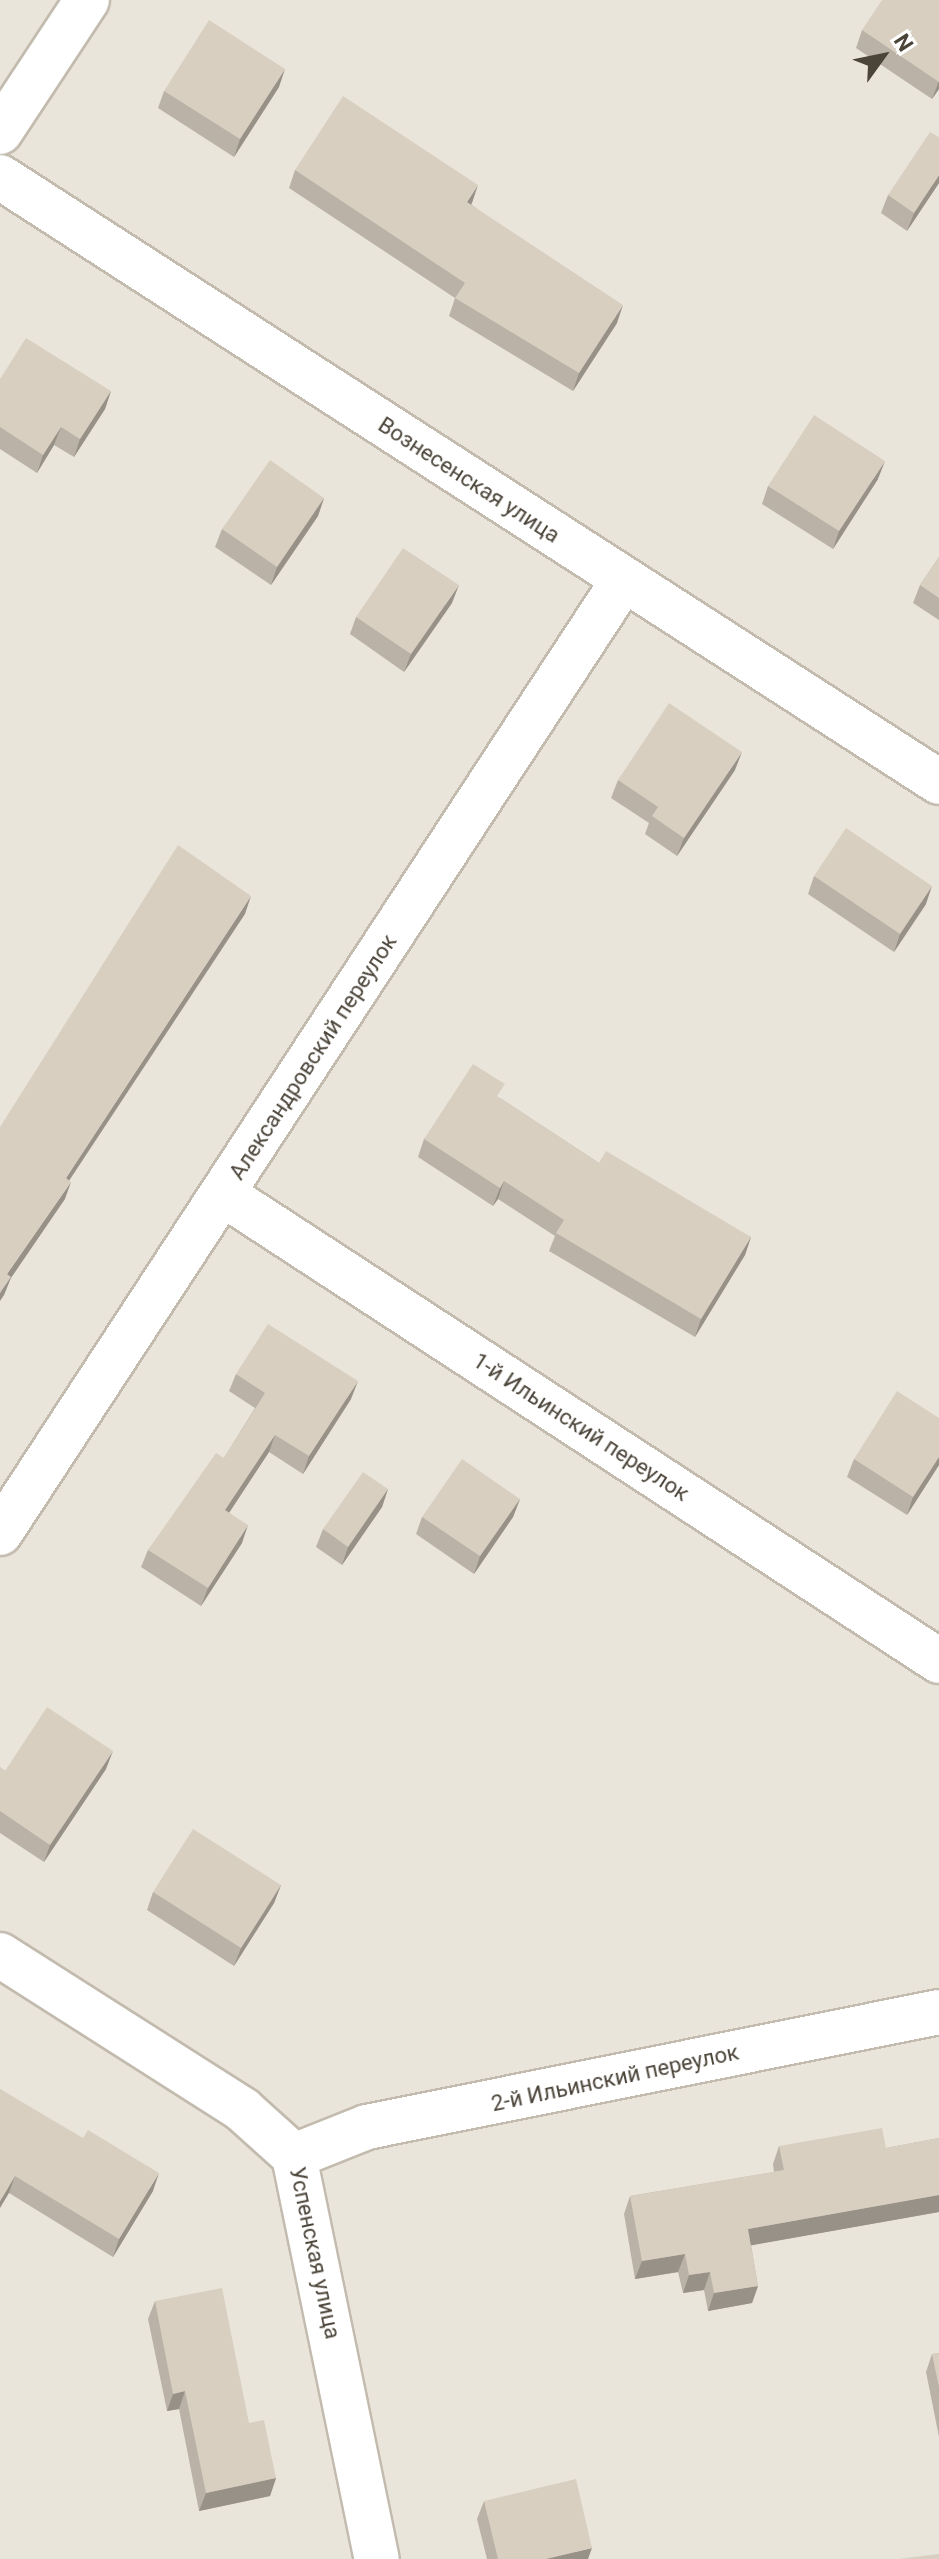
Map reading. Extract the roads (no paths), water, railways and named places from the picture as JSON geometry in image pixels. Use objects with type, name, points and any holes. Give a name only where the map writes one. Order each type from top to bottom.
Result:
[{"type":"street","points":[[0,132],[87,0]]},
{"type":"street","name":"Вознесенская улица","points":[[0,177],[939,782]]},
{"type":"street","name":"Александровский переулок","points":[[0,1533],[624,579]]},
{"type":"street","name":"1-й Ильинский переулок","points":[[223,1194],[939,1661]]},
{"type":"street","name":"Успенская улица","points":[[0,1955],[243,2110],[294,2156],[377,2559]]},
{"type":"street","name":"2-й Ильинский переулок","points":[[294,2156],[367,2127],[939,2012]]}]
